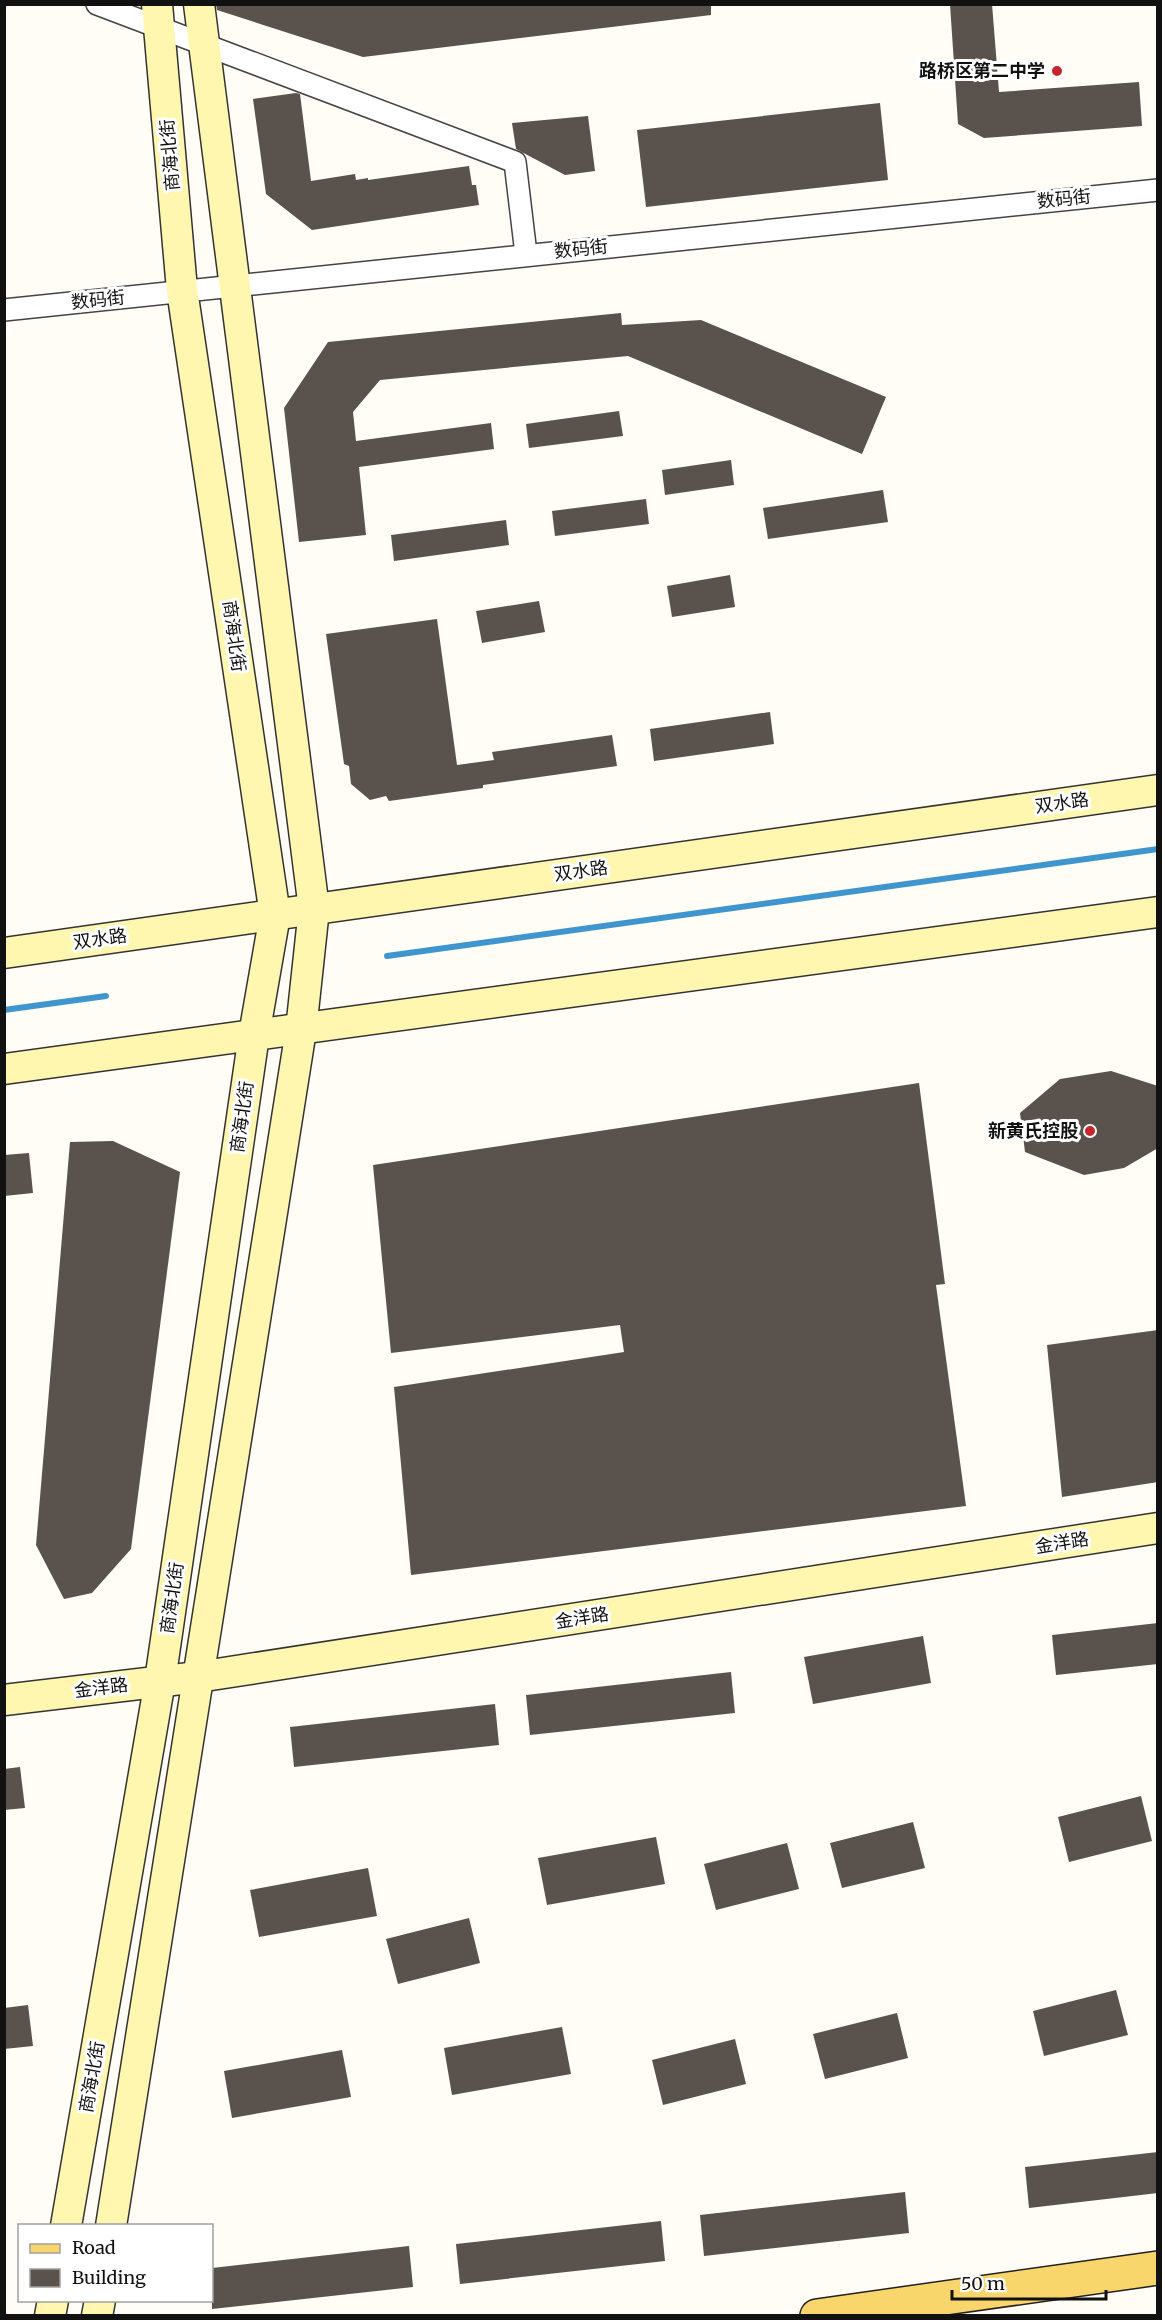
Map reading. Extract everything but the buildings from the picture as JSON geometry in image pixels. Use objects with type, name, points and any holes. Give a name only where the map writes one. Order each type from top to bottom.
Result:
[{"type":"main road","name":"商海北街","points":[[111,2224],[301,1030],[314,909],[199,4]]},
{"type":"main road","name":"商海北街","points":[[66,2224],[160,1681],[254,1035],[275,915],[182,290],[158,16]]},
{"type":"main road","name":"双水路","points":[[4,953],[1158,790]]},
{"type":"main road","points":[[4,1069],[1158,912]]},
{"type":"main road","name":"金洋路","points":[[4,1700],[198,1677],[1158,1528]]},
{"type":"main road","points":[[817,2316],[1158,2268]]},
{"type":"street","points":[[97,4],[158,16],[204,45],[515,162],[526,254]]},
{"type":"street","name":"数码街","points":[[4,309],[1158,190]]},
{"type":"waterway","points":[[387,956],[1158,849]]},
{"type":"waterway","points":[[4,1010],[106,996]]},
{"type":"place","name":"路桥区第二中学","points":[[1057,71]]},
{"type":"place","name":"新黄氏控股","points":[[1090,1131]]}]
